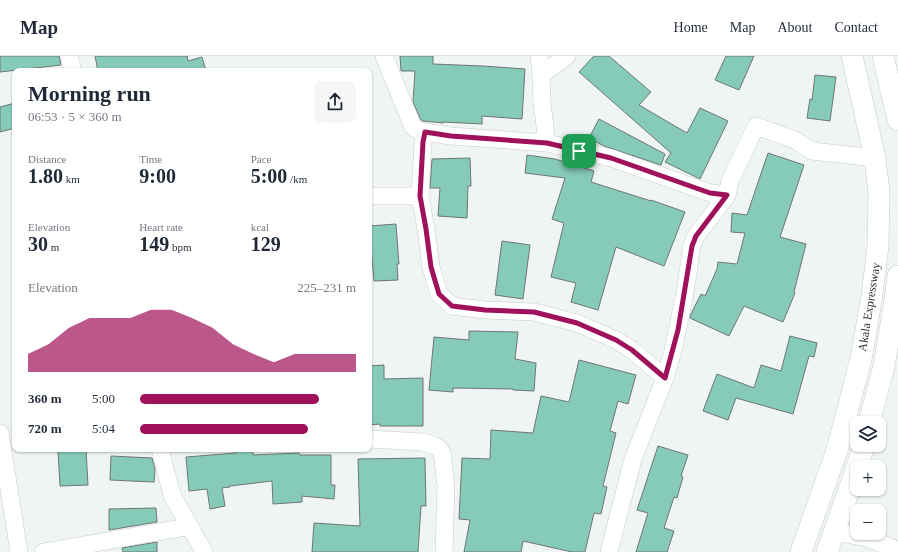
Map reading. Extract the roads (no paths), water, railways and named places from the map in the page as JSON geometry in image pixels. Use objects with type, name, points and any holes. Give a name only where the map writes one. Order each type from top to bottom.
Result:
[{"type":"main road","name":"Akala Expressway","points":[[800,552],[837,450],[861,359],[872,295],[878,246],[879,193],[875,158],[852,56]]},
{"type":"main road","points":[[883,56],[898,120]]},
{"type":"main road","name":"Akala Expressway","points":[[871,416],[884,366],[898,276]]},
{"type":"main road","points":[[827,552],[850,488]]},
{"type":"street","points":[[69,56],[71,68]]},
{"type":"street","points":[[384,56],[413,127],[419,131],[451,136],[547,143],[611,158],[710,193],[727,195]]},
{"type":"street","points":[[539,56],[542,102],[547,143]]},
{"type":"street","points":[[541,75],[567,56]]},
{"type":"street","points":[[609,552],[633,459],[665,378],[678,330],[692,246],[696,236],[727,195],[730,181],[756,126],[795,140],[812,151],[875,158]]},
{"type":"street","points":[[425,132],[423,142],[420,196],[431,267],[439,294],[452,306],[485,310],[534,312],[577,323],[616,340],[632,350],[665,378]]},
{"type":"street","points":[[372,196],[420,196]]},
{"type":"street","points":[[0,433],[19,552]]},
{"type":"street","points":[[372,439],[423,442],[439,448],[442,453],[446,486],[444,552]]},
{"type":"street","points":[[161,452],[172,495],[179,510],[204,552]]},
{"type":"street","points":[[43,552],[187,527],[189,525]]},
{"type":"street","points":[[835,532],[867,538],[898,550]]}]
